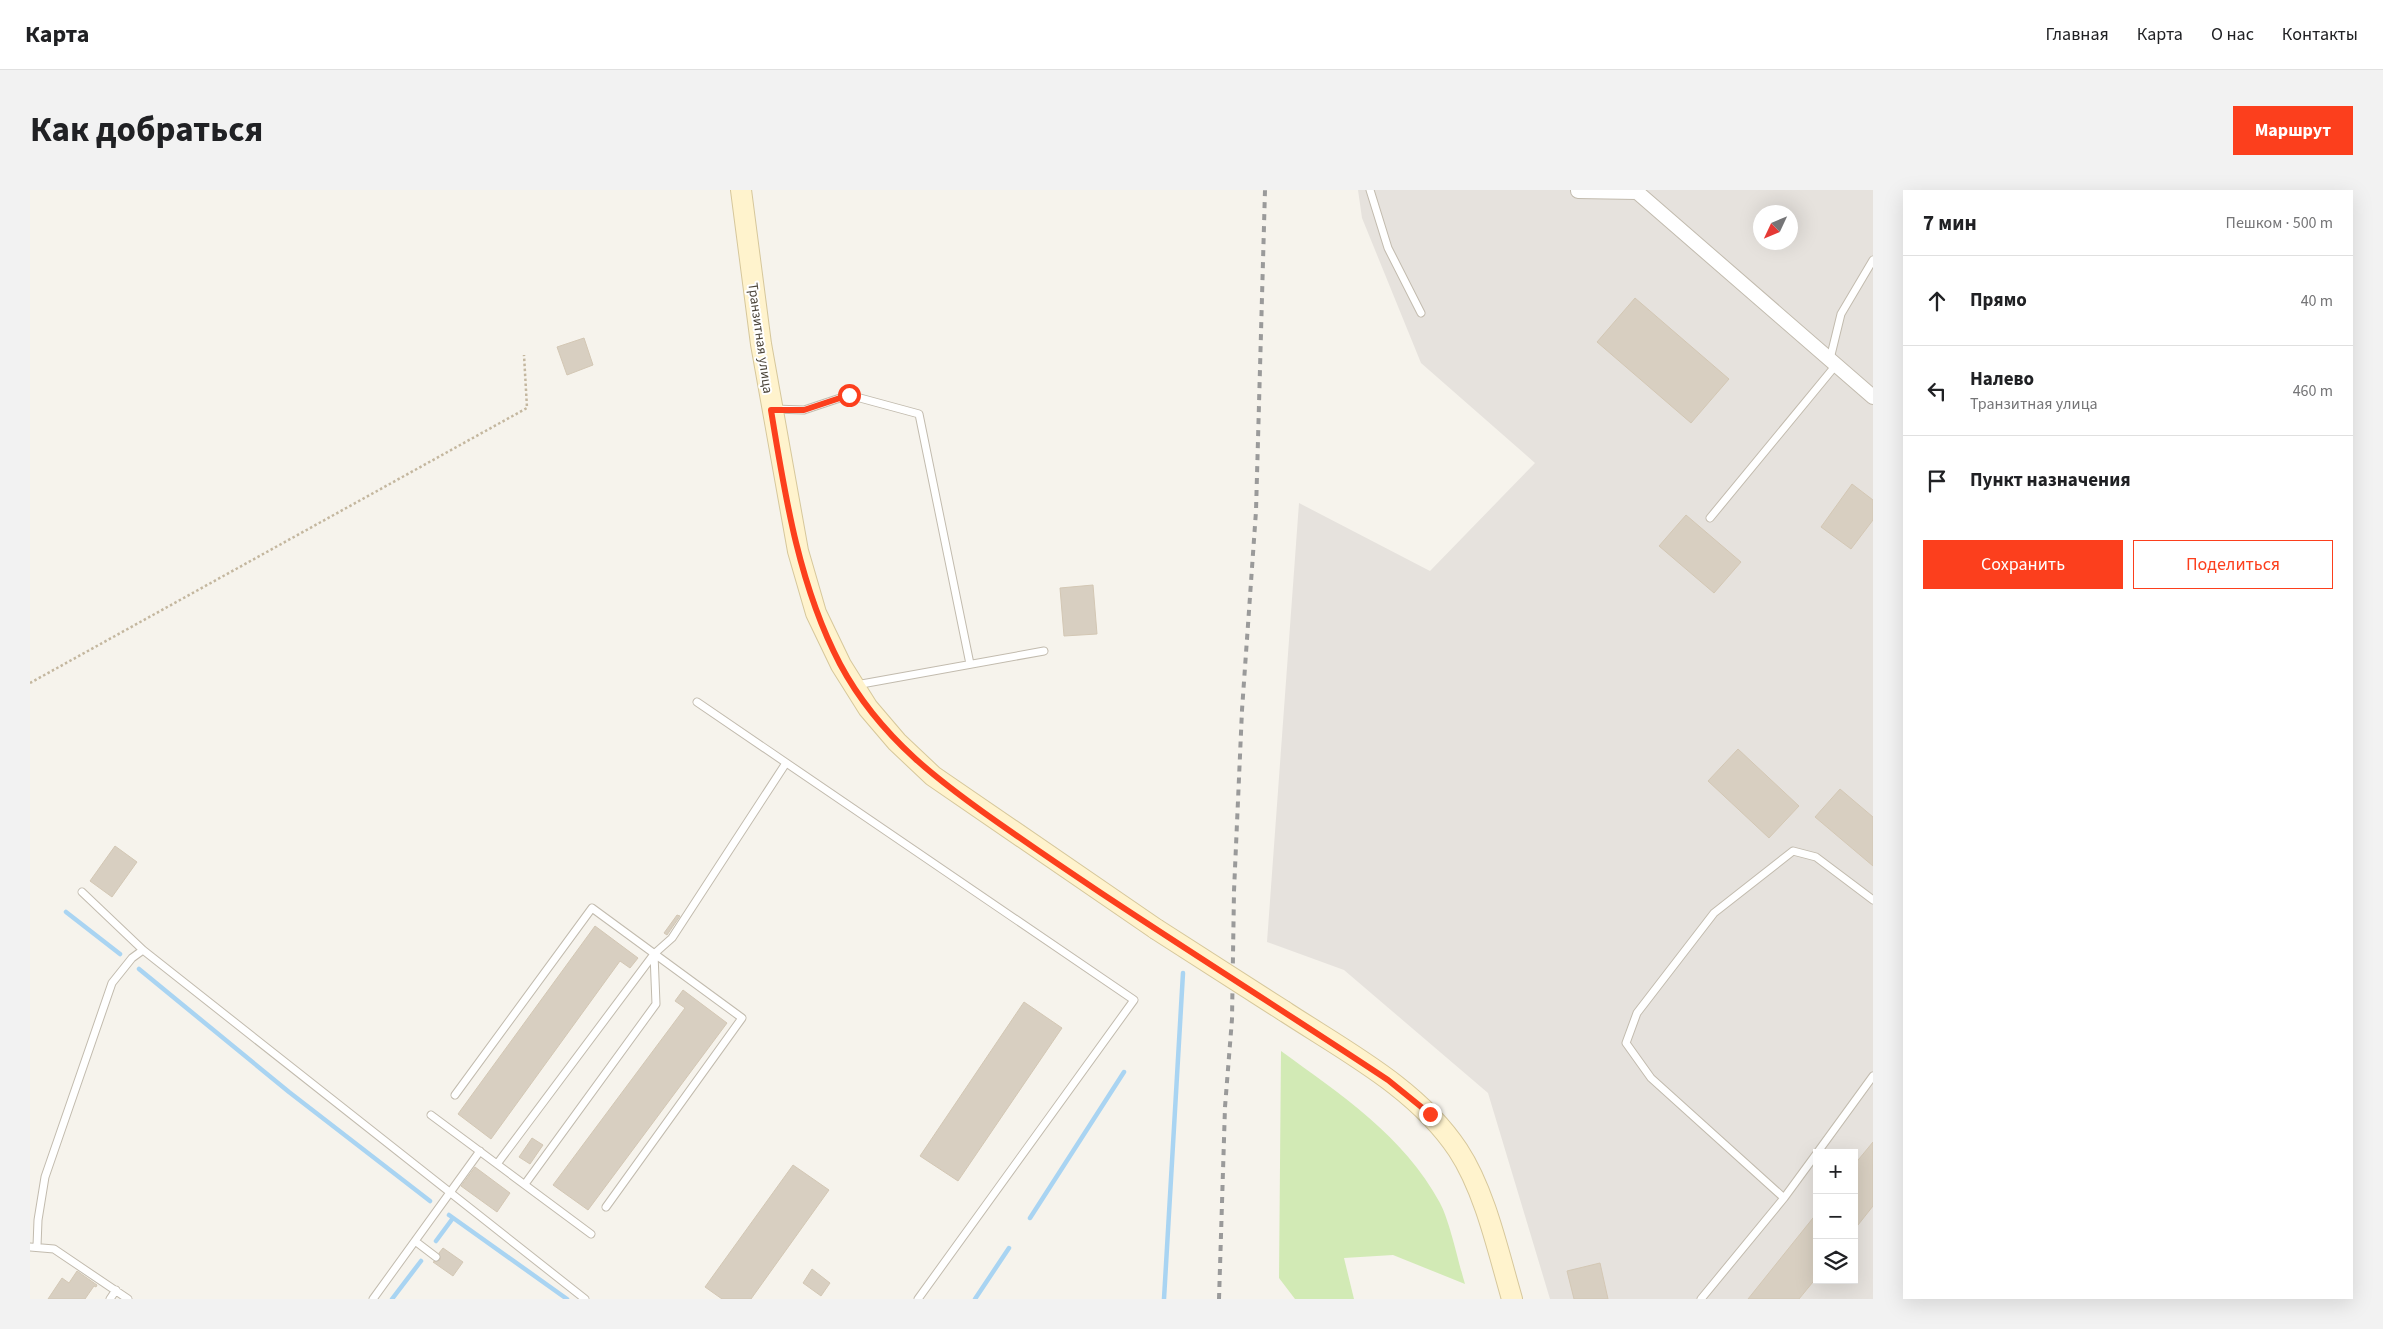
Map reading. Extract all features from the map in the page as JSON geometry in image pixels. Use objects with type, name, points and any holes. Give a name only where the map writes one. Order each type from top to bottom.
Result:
[{"type":"main road","name":"Транзитная улица","points":[[741,190],[760,344],[798,551],[816,613],[841,665],[868,708],[897,742],[933,776],[1156,929],[1388,1080],[1430,1114],[1458,1151],[1484,1203],[1512,1299]]},
{"type":"street","points":[[1577,190],[1637,192],[1873,397]]},
{"type":"lane","points":[[1370,190],[1388,248],[1421,313]]},
{"type":"lane","points":[[1710,518],[1833,362],[1841,314],[1873,260]]},
{"type":"lane","points":[[771,410],[804,410],[849,395],[919,414],[970,664]]},
{"type":"lane","points":[[854,685],[1044,651]]},
{"type":"lane","points":[[697,702],[1134,1000],[918,1299]]},
{"type":"lane","points":[[497,1164],[654,954],[672,938],[786,763]]},
{"type":"lane","points":[[1784,1198],[1650,1078],[1626,1043],[1637,1013],[1714,913],[1793,852],[1816,858],[1873,900]]},
{"type":"lane","points":[[82,892],[142,950],[585,1299]]},
{"type":"lane","points":[[455,1095],[592,908],[742,1018],[606,1207]]},
{"type":"lane","points":[[128,1299],[54,1249],[33,1246],[45,1177],[112,983],[132,958],[142,950]]},
{"type":"lane","points":[[525,1184],[656,1004],[654,954]]},
{"type":"lane","points":[[1820,1149],[1873,1076]]},
{"type":"lane","points":[[431,1114],[591,1234]]},
{"type":"lane","points":[[373,1299],[480,1151]]},
{"type":"lane","points":[[1701,1299],[1784,1198],[1813,1158]]},
{"type":"lane","points":[[415,1241],[436,1257]]},
{"type":"lane","points":[[110,1299],[116,1290]]},
{"type":"path","points":[[30,683],[527,408],[524,355]]},
{"type":"shaded area","points":[[1358,190],[1873,190],[1873,1299],[1550,1299],[1488,1093],[1344,970],[1267,942],[1299,503],[1430,571],[1535,463],[1421,363],[1362,218]]},
{"type":"green space","points":[[1281,1051],[1348,1100],[1408,1157],[1425,1179],[1444,1211],[1465,1284],[1393,1255],[1344,1258],[1354,1299],[1295,1299],[1279,1278]]},
{"type":"building","points":[[1635,298],[1729,379],[1691,423],[1597,342]]},
{"type":"building","points":[[584,338],[593,365],[567,375],[557,347]]},
{"type":"building","points":[[1852,484],[1873,500],[1873,520],[1851,549],[1821,527]]},
{"type":"building","points":[[1686,515],[1741,562],[1714,593],[1659,546]]},
{"type":"building","points":[[1093,585],[1097,634],[1064,636],[1060,588]]},
{"type":"building","points":[[1738,749],[1799,806],[1769,838],[1708,781]]},
{"type":"building","points":[[1840,789],[1873,817],[1873,866],[1815,817]]},
{"type":"building","points":[[115,846],[137,862],[112,897],[90,881]]},
{"type":"building","points":[[677,915],[680,916],[667,935],[664,933]]},
{"type":"building","points":[[595,926],[638,958],[630,968],[620,961],[491,1139],[458,1114]]},
{"type":"building","points":[[683,990],[727,1023],[588,1210],[553,1185],[685,1008],[675,1001]]},
{"type":"building","points":[[1024,1002],[1062,1028],[958,1181],[920,1156]]},
{"type":"building","points":[[532,1138],[543,1145],[530,1164],[519,1157]]},
{"type":"building","points":[[1873,1142],[1873,1206],[1858,1225],[1858,1194],[1858,1160]]},
{"type":"building","points":[[793,1165],[829,1190],[751,1299],[722,1299],[705,1287]]},
{"type":"building","points":[[475,1167],[510,1193],[497,1212],[461,1186]]},
{"type":"building","points":[[1813,1218],[1813,1282],[1799,1299],[1748,1299]]},
{"type":"building","points":[[443,1248],[463,1262],[453,1276],[433,1262],[440,1260],[439,1253]]},
{"type":"building","points":[[1600,1263],[1608,1299],[1574,1299],[1567,1271]]},
{"type":"building","points":[[812,1269],[830,1283],[821,1296],[803,1283]]},
{"type":"building","points":[[77,1271],[97,1285],[96,1287],[94,1286],[85,1299],[48,1299],[62,1278],[69,1283]]},
{"type":"waterway","points":[[66,912],[120,954]]},
{"type":"waterway","points":[[139,969],[289,1092],[430,1201]]},
{"type":"waterway","points":[[1164,1299],[1183,973]]},
{"type":"waterway","points":[[1030,1218],[1124,1072]]},
{"type":"waterway","points":[[449,1215],[567,1299]]},
{"type":"waterway","points":[[436,1241],[453,1218]]},
{"type":"waterway","points":[[975,1299],[1009,1248]]},
{"type":"waterway","points":[[392,1299],[421,1261]]},
{"type":"railway","points":[[1219,1299],[1225,1107],[1232,1019],[1234,891],[1242,710],[1256,511],[1265,190]]},
{"type":"route","points":[[849,395],[804,410],[771,410],[798,551],[816,613],[841,665],[868,708],[897,742],[933,776],[977,808],[1081,880],[1388,1080],[1430,1114]]}]
